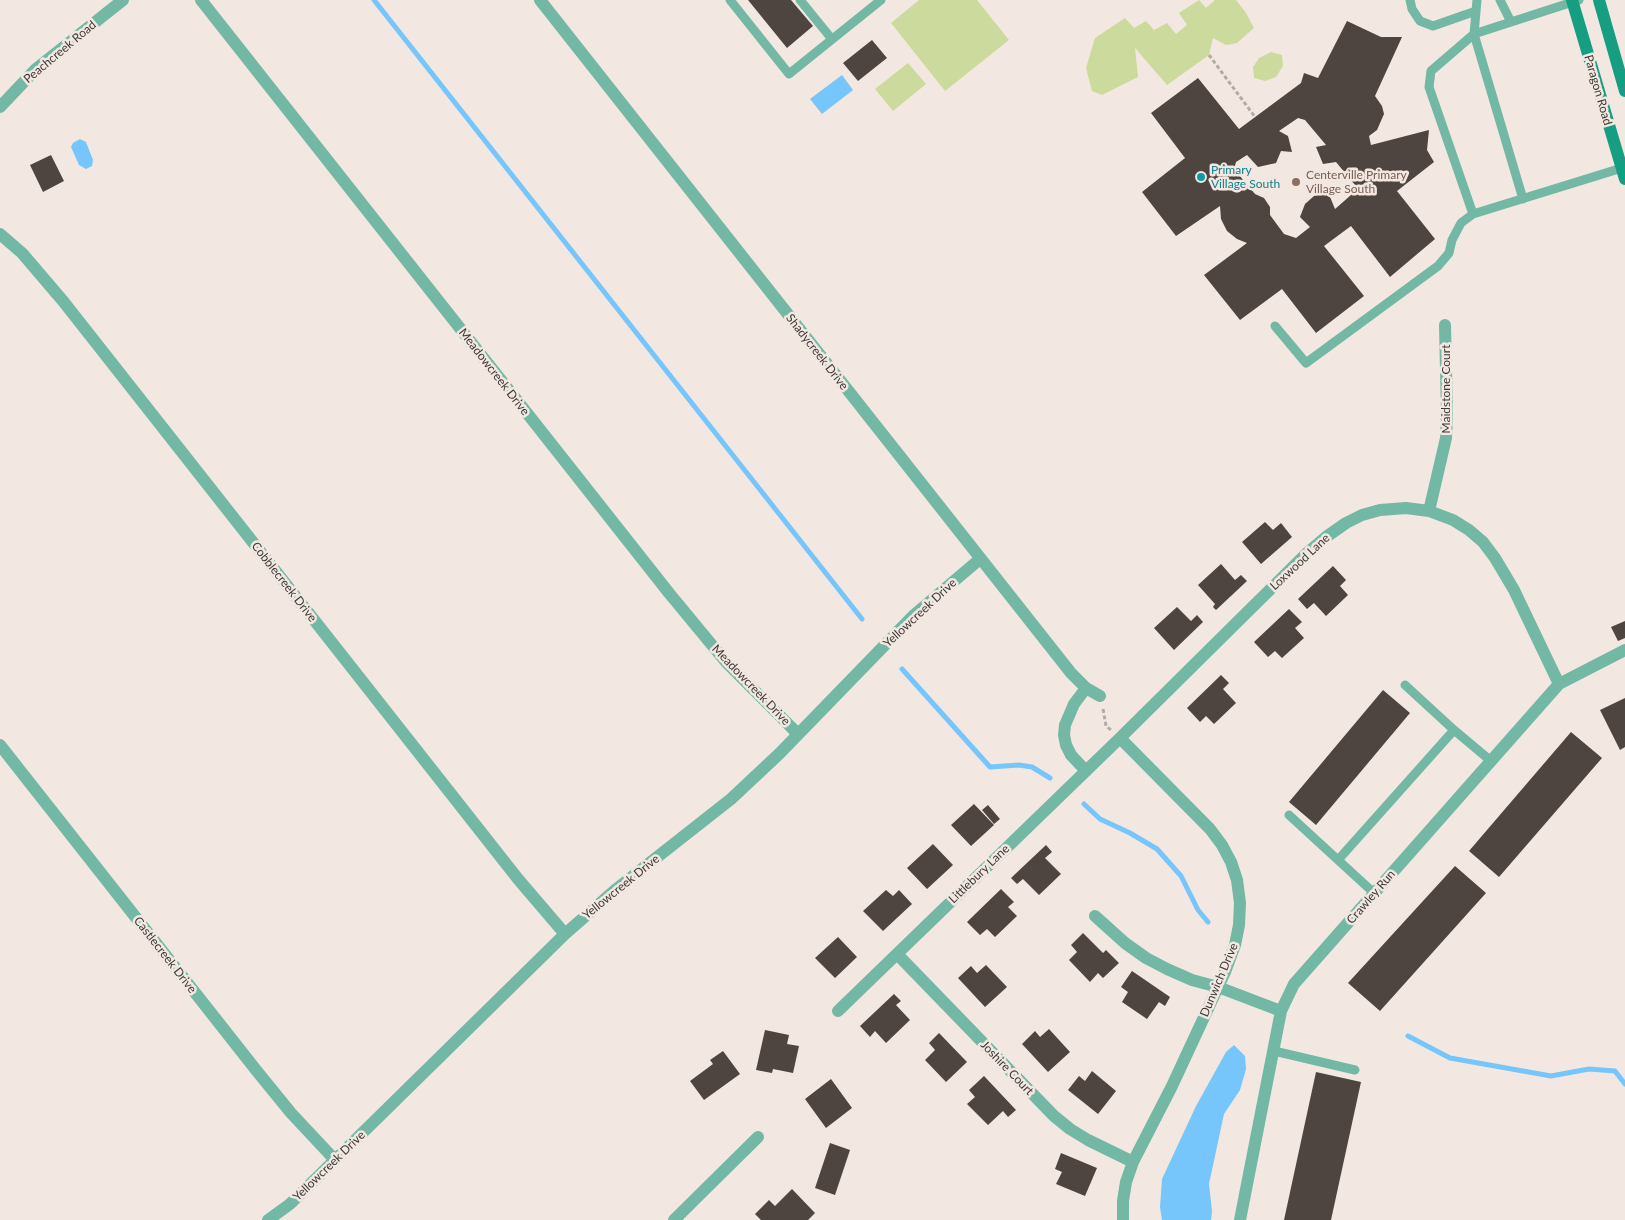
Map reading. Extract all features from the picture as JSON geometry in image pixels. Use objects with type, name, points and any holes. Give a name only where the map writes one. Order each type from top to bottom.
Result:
[{"type":"street","name":"Peachcreek Road","points":[[0,107],[36,69],[122,0]]},
{"type":"street","name":"Meadowcreek Drive","points":[[201,0],[669,593],[726,662],[798,734]]},
{"type":"street","name":"Shadycreek Drive","points":[[540,0],[1071,673],[1086,688],[1100,696]]},
{"type":"street","name":"Paragon Road","points":[[1599,0],[1625,91]]},
{"type":"street","name":"Paragon Road","points":[[1574,1],[1624,171]]},
{"type":"street","name":"Cobblecreek Drive","points":[[0,234],[22,253],[63,301],[494,848],[566,934]]},
{"type":"street","name":"Maidstone Court","points":[[1429,510],[1446,438],[1445,325]]},
{"type":"street","name":"Loxwood Lane","points":[[1120,738],[1300,560],[1326,537],[1354,519],[1380,510],[1406,508],[1429,510],[1469,530],[1483,542],[1496,558],[1514,590],[1559,684]]},
{"type":"street","name":"Yellowcreek Drive","points":[[268,1220],[290,1204],[566,934],[614,891],[731,800],[914,615],[980,559]]},
{"type":"street","name":"Crawley Run","points":[[1240,1220],[1281,1011],[1294,984],[1559,684],[1625,650]]},
{"type":"street","points":[[1086,688],[1074,704],[1065,725],[1064,735],[1071,755],[1086,771]]},
{"type":"street","name":"Littlebury Lane","points":[[838,1011],[1120,738]]},
{"type":"street","name":"Dunwich Drive","points":[[1120,738],[1210,830],[1222,845],[1231,862],[1237,880],[1240,903],[1239,925],[1235,945],[1218,987],[1172,1086],[1133,1162],[1126,1182],[1123,1220]]},
{"type":"street","name":"Castlecreek Drive","points":[[0,745],[256,1070],[291,1113],[335,1160]]},
{"type":"street","points":[[1095,916],[1125,943],[1146,958],[1192,980],[1218,987],[1281,1011]]},
{"type":"street","name":"Joshire Court","points":[[897,954],[1054,1116],[1076,1133],[1133,1162]]},
{"type":"street","points":[[674,1220],[758,1137]]},
{"type":"lane","points":[[730,0],[789,74],[881,0]]},
{"type":"lane","points":[[800,0],[832,38]]},
{"type":"lane","points":[[1410,0],[1412,9],[1420,21],[1433,26],[1476,11]]},
{"type":"lane","points":[[1477,0],[1474,34],[1524,199]]},
{"type":"lane","points":[[1500,0],[1512,22]]},
{"type":"lane","points":[[1473,214],[1429,87],[1431,71],[1474,34],[1574,1]]},
{"type":"lane","points":[[1275,326],[1306,364],[1438,266],[1449,253],[1452,240],[1460,223],[1473,214],[1624,171]]},
{"type":"lane","points":[[1404,685],[1491,761]]},
{"type":"lane","points":[[1338,860],[1454,730]]},
{"type":"lane","points":[[1288,815],[1374,893]]},
{"type":"lane","points":[[1274,1051],[1355,1070]]},
{"type":"path","points":[[1209,55],[1255,117]]},
{"type":"path","points":[[1100,696],[1106,726],[1120,738]]},
{"type":"green space","points":[[919,0],[977,0],[1009,40],[945,91],[891,23]]},
{"type":"green space","points":[[1199,0],[1206,8],[1215,0],[1236,0],[1254,28],[1237,43],[1226,45],[1213,38],[1209,55],[1167,85],[1135,48],[1138,77],[1102,95],[1092,91],[1086,68],[1095,38],[1125,18],[1134,28],[1146,21],[1154,30],[1167,23],[1176,34],[1187,25],[1179,13]]},
{"type":"green space","points":[[1271,52],[1282,55],[1283,66],[1276,77],[1265,81],[1254,78],[1253,67],[1259,58]]},
{"type":"green space","points":[[908,63],[926,84],[893,111],[875,89]]},
{"type":"water","points":[[842,75],[853,90],[822,114],[810,99]]},
{"type":"water","points":[[80,139],[86,142],[93,160],[92,166],[86,169],[79,165],[71,147],[73,143]]},
{"type":"water","points":[[1234,1045],[1245,1056],[1246,1069],[1240,1090],[1224,1114],[1209,1184],[1211,1220],[1162,1220],[1160,1207],[1162,1179],[1196,1106],[1226,1052]]},
{"type":"building","points":[[748,0],[791,0],[813,26],[787,48]]},
{"type":"building","name":"Primary Village South","points":[[1347,21],[1381,37],[1402,37],[1375,96],[1382,106],[1384,114],[1377,130],[1369,136],[1371,145],[1429,130],[1427,150],[1434,162],[1397,191],[1435,239],[1390,277],[1351,226],[1324,246],[1364,296],[1316,333],[1282,289],[1240,320],[1204,275],[1247,243],[1237,239],[1227,231],[1221,219],[1220,206],[1176,236],[1142,192],[1185,158],[1151,113],[1198,78],[1239,129],[1301,83],[1304,73],[1318,78]],"holes":[[[1298,118],[1305,120],[1326,145],[1316,147],[1323,164],[1336,162],[1355,185],[1351,195],[1335,209],[1328,192],[1314,196],[1305,204],[1300,217],[1310,227],[1296,238],[1284,234],[1270,215],[1270,207],[1264,198],[1255,194],[1234,169],[1236,162],[1247,155],[1258,167],[1276,163],[1281,151],[1292,152],[1288,136],[1279,131]]]},
{"type":"building","points":[[872,40],[887,58],[858,81],[843,63]]},
{"type":"building","points":[[51,155],[64,181],[43,192],[30,165]]},
{"type":"building","points":[[1265,522],[1273,530],[1281,523],[1292,537],[1261,564],[1242,542]]},
{"type":"building","points":[[1221,564],[1235,580],[1241,575],[1247,581],[1216,610],[1213,607],[1215,604],[1198,585]]},
{"type":"building","points":[[1333,566],[1346,580],[1340,586],[1348,595],[1326,616],[1314,603],[1307,609],[1298,599]]},
{"type":"building","points":[[1177,607],[1191,621],[1197,615],[1203,622],[1174,650],[1154,628]]},
{"type":"building","points":[[1289,609],[1302,622],[1295,628],[1304,638],[1282,658],[1275,651],[1268,657],[1254,642]]},
{"type":"building","points":[[1625,621],[1625,638],[1618,641],[1611,627]]},
{"type":"building","points":[[1221,675],[1229,683],[1223,689],[1236,703],[1214,724],[1206,716],[1200,722],[1187,708]]},
{"type":"building","points":[[1383,690],[1410,713],[1316,825],[1289,802]]},
{"type":"building","points":[[1625,698],[1625,747],[1620,750],[1600,710]]},
{"type":"building","points":[[1571,732],[1602,758],[1499,877],[1469,851]]},
{"type":"building","points":[[974,804],[994,825],[971,846],[951,825]]},
{"type":"building","points":[[988,805],[1000,819],[994,824],[982,810]]},
{"type":"building","points":[[933,844],[953,865],[927,889],[907,868]]},
{"type":"building","points":[[1046,845],[1052,852],[1045,858],[1061,874],[1039,895],[1023,879],[1017,884],[1011,878]]},
{"type":"building","points":[[1455,866],[1486,893],[1380,1011],[1348,983]]},
{"type":"building","points":[[1001,889],[1014,902],[1008,907],[1017,916],[995,937],[987,929],[980,935],[967,922]]},
{"type":"building","points":[[886,890],[893,896],[899,890],[912,904],[883,931],[863,911]]},
{"type":"building","points":[[1083,933],[1103,953],[1106,950],[1119,963],[1103,978],[1098,973],[1090,982],[1069,960],[1077,952],[1071,945]]},
{"type":"building","points":[[838,937],[857,957],[835,978],[815,958]]},
{"type":"building","points":[[986,965],[1007,987],[985,1007],[958,978],[971,966],[977,973]]},
{"type":"building","points":[[1132,971],[1170,997],[1165,1006],[1159,1002],[1147,1019],[1122,1002],[1128,992],[1121,987]]},
{"type":"building","points":[[894,994],[901,1001],[896,1005],[910,1020],[886,1043],[875,1031],[870,1037],[860,1026]]},
{"type":"building","points":[[1049,1029],[1070,1052],[1048,1072],[1022,1044],[1035,1031],[1040,1037]]},
{"type":"building","points":[[765,1030],[789,1035],[787,1044],[799,1046],[793,1073],[773,1069],[772,1073],[756,1070]]},
{"type":"building","points":[[939,1033],[967,1062],[946,1082],[925,1060],[935,1050],[929,1043]]},
{"type":"building","points":[[723,1051],[740,1074],[704,1100],[690,1081],[713,1064],[710,1060]]},
{"type":"building","points":[[1092,1071],[1116,1091],[1098,1114],[1068,1090],[1079,1076],[1085,1081]]},
{"type":"building","points":[[1316,1072],[1361,1082],[1331,1220],[1284,1220]]},
{"type":"building","points":[[984,1076],[1016,1110],[1008,1117],[1003,1111],[988,1125],[967,1104],[975,1097],[969,1090]]},
{"type":"building","points":[[831,1079],[852,1108],[826,1128],[805,1099]]},
{"type":"building","points":[[830,1143],[850,1150],[835,1195],[815,1188]]},
{"type":"building","points":[[1061,1153],[1097,1168],[1085,1196],[1056,1184],[1062,1172],[1055,1169]]},
{"type":"building","points":[[792,1189],[815,1213],[808,1220],[761,1220],[755,1214],[769,1200],[775,1206]]},
{"type":"waterway","points":[[374,0],[862,619]]},
{"type":"waterway","points":[[902,669],[990,767],[1019,765],[1032,767],[1050,778]]},
{"type":"waterway","points":[[1084,804],[1100,819],[1130,833],[1157,849],[1181,876],[1198,910],[1208,922]]},
{"type":"waterway","points":[[1408,1036],[1450,1058],[1551,1076],[1589,1069],[1615,1071],[1625,1084]]},
{"type":"place","name":"Primary Village South","points":[[1201,177]]},
{"type":"place","name":"Centerville Primary Village South","points":[[1296,182]]}]
